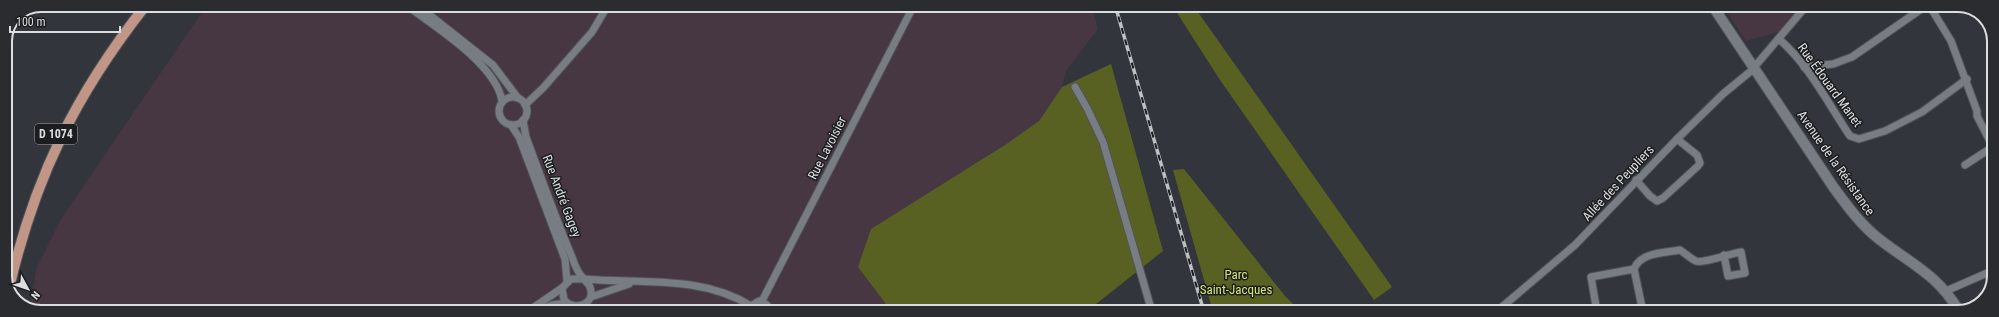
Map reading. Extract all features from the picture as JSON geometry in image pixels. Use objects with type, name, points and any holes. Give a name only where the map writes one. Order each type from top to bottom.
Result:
[{"type":"main road","name":"D 1074","points":[[12,252],[21,220],[40,168],[63,119],[87,76],[132,12]]},
{"type":"main road","name":"D 1074","points":[[12,276],[22,235],[33,203],[64,130],[93,78],[141,12]]},
{"type":"main road","name":"Avenue de la Résistance","points":[[1717,12],[1831,183],[1855,216],[1879,239],[1919,266],[1946,291],[1955,305]]},
{"type":"street","points":[[415,12],[457,44],[487,70],[498,88],[502,101],[499,109],[500,117],[504,122],[511,125],[518,124],[523,120],[526,113],[525,105],[493,65],[477,50],[426,12]]},
{"type":"street","points":[[525,105],[535,97],[592,32],[604,12]]},
{"type":"street","name":"Rue Lavoisier","points":[[762,301],[910,12]]},
{"type":"street","name":"Allée des Peupliers","points":[[1504,305],[1575,245],[1677,139],[1754,67],[1780,40],[1802,12]]},
{"type":"street","points":[[1804,67],[1833,64],[1852,57],[1918,12]]},
{"type":"street","points":[[1932,12],[1951,41],[1967,79],[1977,111],[1977,116],[1987,136]]},
{"type":"street","name":"Rue Édouard Manet","points":[[1780,40],[1794,53],[1850,136],[1859,139],[1885,131],[1922,112],[1967,79]]},
{"type":"street","points":[[1075,87],[1103,142],[1150,305]]},
{"type":"street","points":[[502,101],[510,97],[518,98]]},
{"type":"street","name":"Rue André Gagey","points":[[523,120],[526,137],[572,257],[583,279]]},
{"type":"street","name":"Rue André Gagey","points":[[511,125],[519,137],[565,259],[567,281]]},
{"type":"street","points":[[1636,180],[1650,196],[1657,200],[1668,194],[1698,166],[1700,163],[1697,155],[1677,139]]},
{"type":"street","points":[[1965,165],[1987,152]]},
{"type":"street","points":[[1642,305],[1634,270],[1637,262],[1646,256],[1680,250],[1696,262],[1703,262],[1724,255]]},
{"type":"street","points":[[1596,305],[1591,278],[1634,270]]},
{"type":"street","points":[[1946,291],[1987,273]]},
{"type":"street","points":[[537,305],[562,288],[567,281],[574,278],[691,285],[727,294],[745,305]]},
{"type":"street","points":[[583,279],[590,285],[591,297]]},
{"type":"street","points":[[583,305],[591,297],[635,282]]},
{"type":"street","points":[[562,288],[562,296],[567,303]]},
{"type":"street","points":[[754,305],[756,302],[762,301],[767,305]]},
{"type":"street","points":[[552,305],[567,303],[574,305]]},
{"type":"shaded area","points":[[202,12],[1094,12],[1098,29],[1066,71],[1062,87],[1039,121],[1005,145],[859,267],[887,305],[37,305],[31,303],[36,269],[61,219]]},
{"type":"shaded area","points":[[1727,12],[1797,12],[1782,31],[1746,41]]},
{"type":"green space","points":[[1176,12],[1198,12],[1392,287],[1374,300],[1220,80]]},
{"type":"green space","points":[[1111,64],[1163,251],[1095,305],[887,305],[858,267],[871,229],[1005,145],[1039,121],[1062,87]]},
{"type":"green space","name":"Parc Saint-Jacques","points":[[1184,169],[1285,296],[1294,305],[1211,305],[1173,170]]},
{"type":"railway","points":[[1117,12],[1202,305]]}]
